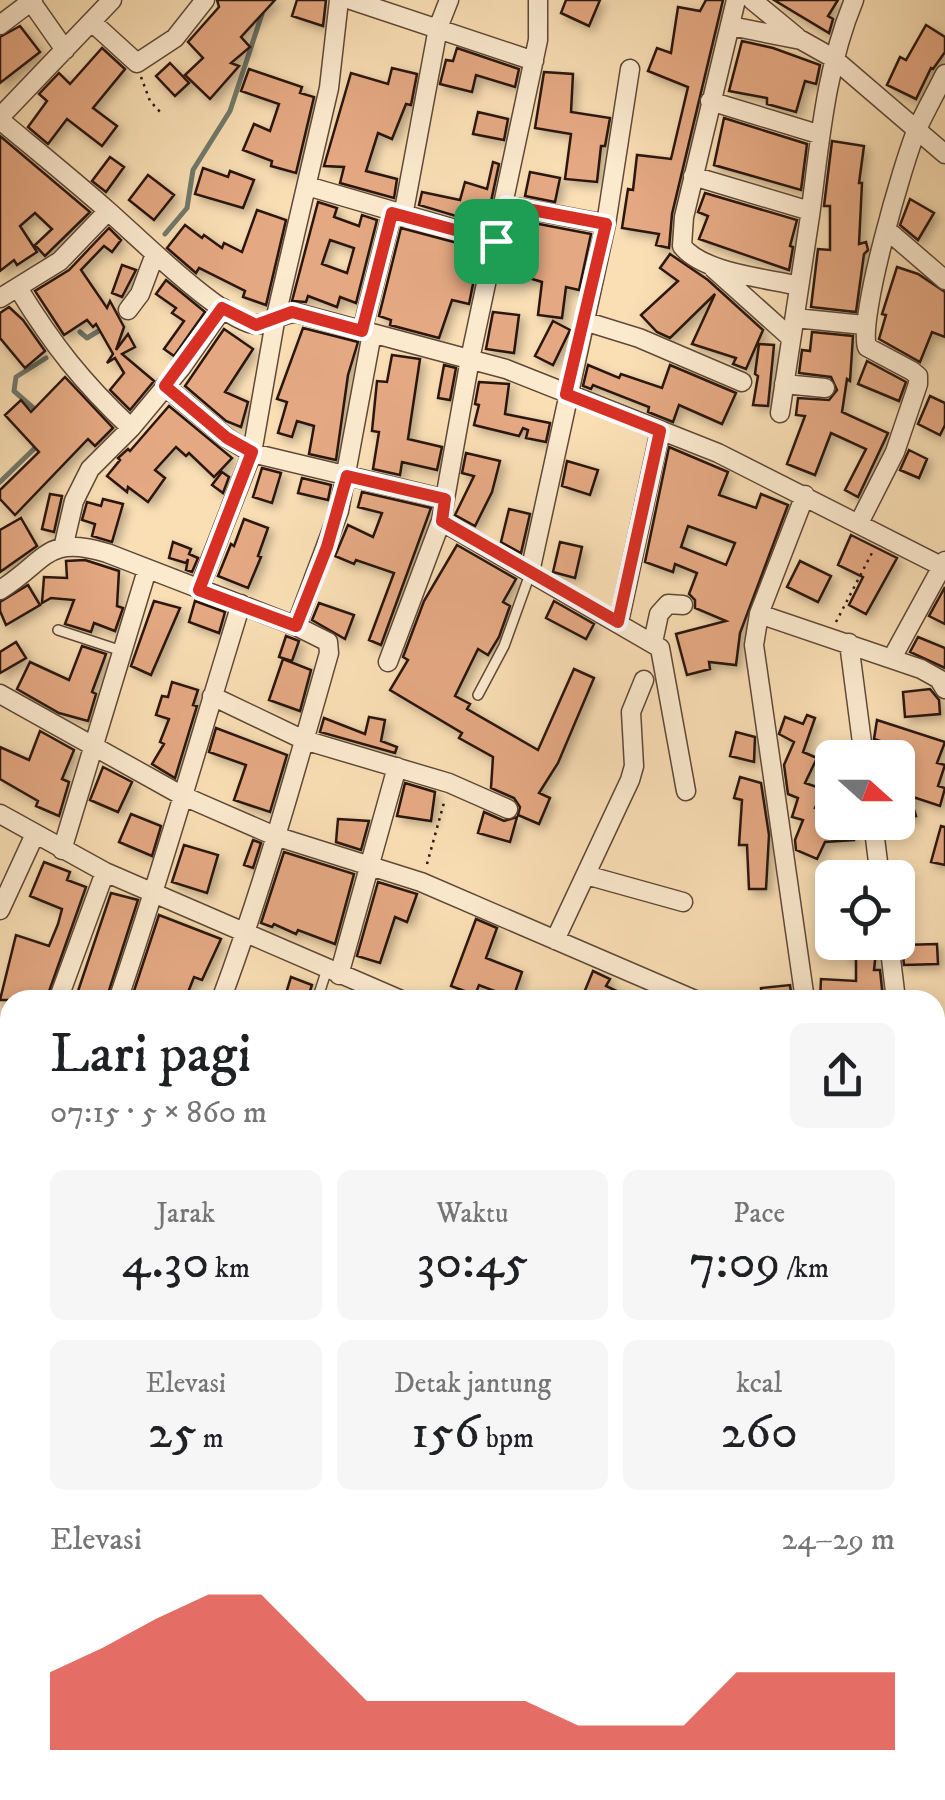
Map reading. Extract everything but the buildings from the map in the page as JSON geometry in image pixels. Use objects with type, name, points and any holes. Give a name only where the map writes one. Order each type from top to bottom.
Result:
[{"type":"street","points":[[0,25],[32,0],[66,50]]},
{"type":"street","points":[[93,23],[137,63],[175,38],[205,0]]},
{"type":"street","points":[[199,590],[252,452],[276,316],[329,88],[339,0]]},
{"type":"street","points":[[351,0],[534,60]]},
{"type":"street","points":[[296,626],[327,547],[347,476],[368,332],[438,28],[449,0]]},
{"type":"street","points":[[388,662],[442,521],[470,359],[506,205],[538,40],[538,0]]},
{"type":"street","points":[[736,0],[681,238],[686,250],[793,328],[864,325]]},
{"type":"street","points":[[752,0],[801,40],[833,58],[945,154]]},
{"type":"street","points":[[780,413],[818,134],[833,58],[854,0]]},
{"type":"street","points":[[111,3],[0,118],[155,254],[222,308],[256,325],[276,316],[297,313],[506,369],[718,454],[944,565],[892,658]]},
{"type":"street","points":[[730,26],[801,40]]},
{"type":"street","points":[[530,572],[606,224],[630,69]]},
{"type":"street","points":[[858,523],[894,452],[918,384],[912,371],[871,352],[864,342],[864,325],[916,131],[945,74]]},
{"type":"street","points":[[710,101],[818,134]]},
{"type":"street","points":[[693,176],[810,211]]},
{"type":"street","points":[[306,186],[496,241]]},
{"type":"street","points":[[506,205],[606,224]]},
{"type":"street","points":[[108,211],[60,261],[5,292],[87,387],[131,428]]},
{"type":"street","points":[[887,230],[945,280]]},
{"type":"street","points":[[128,310],[140,294],[155,254]]},
{"type":"street","points":[[709,265],[799,286]]},
{"type":"street","points":[[64,544],[81,484],[90,469],[131,428],[222,308]]},
{"type":"street","points":[[584,321],[640,338],[742,382]]},
{"type":"street","points":[[784,384],[824,388]]},
{"type":"street","points":[[165,386],[227,438],[252,452],[445,499]]},
{"type":"street","points":[[618,622],[660,431]]},
{"type":"street","points":[[805,495],[755,631],[756,666],[805,990]]},
{"type":"street","points":[[442,521],[653,642],[663,653],[686,791]]},
{"type":"street","points":[[0,590],[64,544],[107,553],[241,604],[322,637],[330,648],[276,836],[225,990]]},
{"type":"street","points":[[62,850],[146,570]]},
{"type":"street","points":[[121,990],[241,604]]},
{"type":"street","points":[[653,642],[662,609],[668,604],[683,605]]},
{"type":"street","points":[[759,614],[932,674],[945,689]]},
{"type":"street","points":[[849,643],[862,740]]},
{"type":"street","points":[[555,940],[630,780],[634,766],[631,712],[644,680]]},
{"type":"street","points":[[0,694],[181,795],[276,836],[421,882],[672,990]]},
{"type":"street","points":[[212,696],[304,740],[449,783],[508,810]]},
{"type":"street","points":[[333,972],[370,865],[397,767]]},
{"type":"street","points":[[0,814],[104,872],[377,990]]},
{"type":"street","points":[[0,910],[35,834]]},
{"type":"street","points":[[62,990],[104,872]]},
{"type":"street","points":[[586,875],[683,902]]},
{"type":"street","points":[[891,960],[895,990]]},
{"type":"lane","points":[[478,695],[504,646],[530,572]]},
{"type":"lane","points":[[58,630],[122,651]]},
{"type":"lane","points":[[323,990],[333,972]]},
{"type":"path","points":[[137,63],[150,102],[162,114]]},
{"type":"path","points":[[829,636],[881,534]]},
{"type":"path","points":[[421,882],[449,783]]},
{"type":"waterway","points":[[165,234],[187,208],[193,170],[230,111],[262,14],[258,11]]},
{"type":"waterway","points":[[80,332],[87,338],[105,327]]},
{"type":"waterway","points":[[39,413],[14,391],[16,377],[46,358]]},
{"type":"waterway","points":[[0,482],[39,444]]},
{"type":"route","points":[[506,205],[606,224],[566,394],[660,431],[618,622],[442,521],[445,499],[347,476],[327,547],[296,626],[199,590],[252,452],[227,438],[165,386],[222,308],[256,325],[292,312],[362,331],[392,213],[496,241],[506,205]]}]
